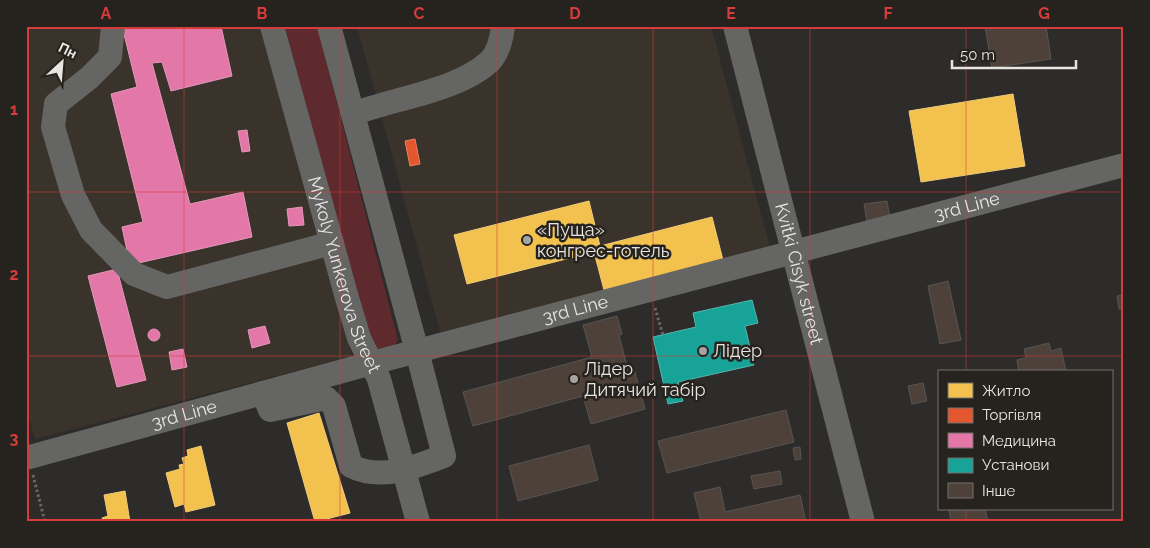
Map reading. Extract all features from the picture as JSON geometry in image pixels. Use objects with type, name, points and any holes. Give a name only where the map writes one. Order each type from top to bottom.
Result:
[{"type":"street","points":[[113,26],[110,57],[89,78],[56,104],[53,127],[73,195],[91,230],[134,274],[167,287],[332,243]]},
{"type":"street","name":"Mykoly Yunkerova Street","points":[[272,26],[359,338],[379,379],[418,522]]},
{"type":"street","points":[[263,393],[270,410],[326,398],[334,406],[351,466],[364,472],[404,470],[444,456],[418,351],[329,26]]},
{"type":"street","points":[[353,114],[469,77],[491,60],[502,38],[503,26]]},
{"type":"street","name":"Kvitki Cisyk street","points":[[735,26],[863,522]]},
{"type":"street","name":"3rd Line","points":[[28,458],[372,363],[1124,165]]},
{"type":"path","points":[[650,291],[663,335]]},
{"type":"path","points":[[28,458],[45,522]]},
{"type":"shaded area","points":[[26,26],[266,26],[352,356],[35,439],[26,407]]},
{"type":"shaded area","points":[[285,26],[317,26],[398,340],[391,351],[371,351]]},
{"type":"shaded area","points":[[357,26],[711,26],[771,252],[442,339]]},
{"type":"building: Житло","points":[[1013,94],[1025,166],[921,182],[909,111]]},
{"type":"building: Житло","name":"«Пуща» конгрес-готель","points":[[589,201],[600,246],[712,217],[723,260],[604,290],[594,252],[467,284],[454,235]]},
{"type":"building: Житло","points":[[319,413],[350,513],[315,522],[287,423]]},
{"type":"building: Житло","points":[[201,446],[215,505],[186,512],[184,504],[175,507],[166,473],[180,469],[179,465],[184,464],[182,458],[188,456],[187,450]]},
{"type":"building: Житло","points":[[125,491],[130,522],[103,522],[102,518],[108,516],[104,495]]},
{"type":"building: Торгівля","points":[[415,139],[420,164],[410,166],[405,141]]},
{"type":"building: Медицина","points":[[122,26],[144,26],[144,29],[154,26],[221,26],[232,76],[171,91],[162,62],[152,63],[190,204],[243,192],[252,237],[130,265],[122,227],[143,222],[111,94],[137,87]]},
{"type":"building: Медицина","points":[[247,130],[250,151],[242,152],[238,131]]},
{"type":"building: Медицина","points":[[302,207],[304,225],[289,226],[287,209]]},
{"type":"building: Медицина","points":[[117,269],[146,380],[117,387],[88,276]]},
{"type":"building: Медицина","points":[[265,326],[270,343],[252,348],[248,330]]},
{"type":"building: Медицина","points":[[152,329],[156,329],[160,335],[156,341],[152,341],[148,337],[148,333]]},
{"type":"building: Медицина","points":[[183,349],[187,367],[172,370],[169,352]]},
{"type":"building: Установи","name":"Лідер","points":[[752,300],[758,323],[745,326],[754,365],[678,382],[683,401],[668,404],[653,337],[696,327],[693,313]]},
{"type":"building: Інше","points":[[985,26],[1046,26],[1051,59],[992,68]]},
{"type":"building: Інше","points":[[887,201],[890,219],[867,222],[864,204]]},
{"type":"building: Інше","points":[[948,281],[961,340],[940,344],[928,286]]},
{"type":"building: Інше","points":[[1124,295],[1124,309],[1119,309],[1117,296]]},
{"type":"building: Інше","name":"Лідер Дитячий табір","points":[[617,316],[622,334],[619,335],[627,366],[633,365],[645,409],[591,424],[583,396],[473,426],[463,392],[592,357],[583,325]]},
{"type":"building: Інше","points":[[1049,343],[1051,351],[1061,348],[1066,370],[1019,370],[1017,360],[1026,358],[1024,349]]},
{"type":"building: Інше","points":[[923,383],[927,401],[912,404],[908,386]]},
{"type":"building: Інше","points":[[786,410],[794,442],[667,473],[658,441]]},
{"type":"building: Інше","points":[[589,445],[598,480],[518,501],[509,466]]},
{"type":"building: Інше","points":[[800,447],[801,459],[795,460],[793,448]]},
{"type":"building: Інше","points":[[780,471],[782,484],[754,489],[751,476]]},
{"type":"building: Інше","points":[[720,487],[725,512],[800,495],[806,522],[701,522],[694,493]]},
{"type":"building: Інше","points":[[949,510],[985,510],[988,522],[951,522]]},
{"type":"place","name":"«Пуща» конгрес-готель","points":[[527,240]]},
{"type":"place","name":"Лідер","points":[[703,351]]},
{"type":"place","name":"Лідер Дитячий табір","points":[[574,379]]}]
